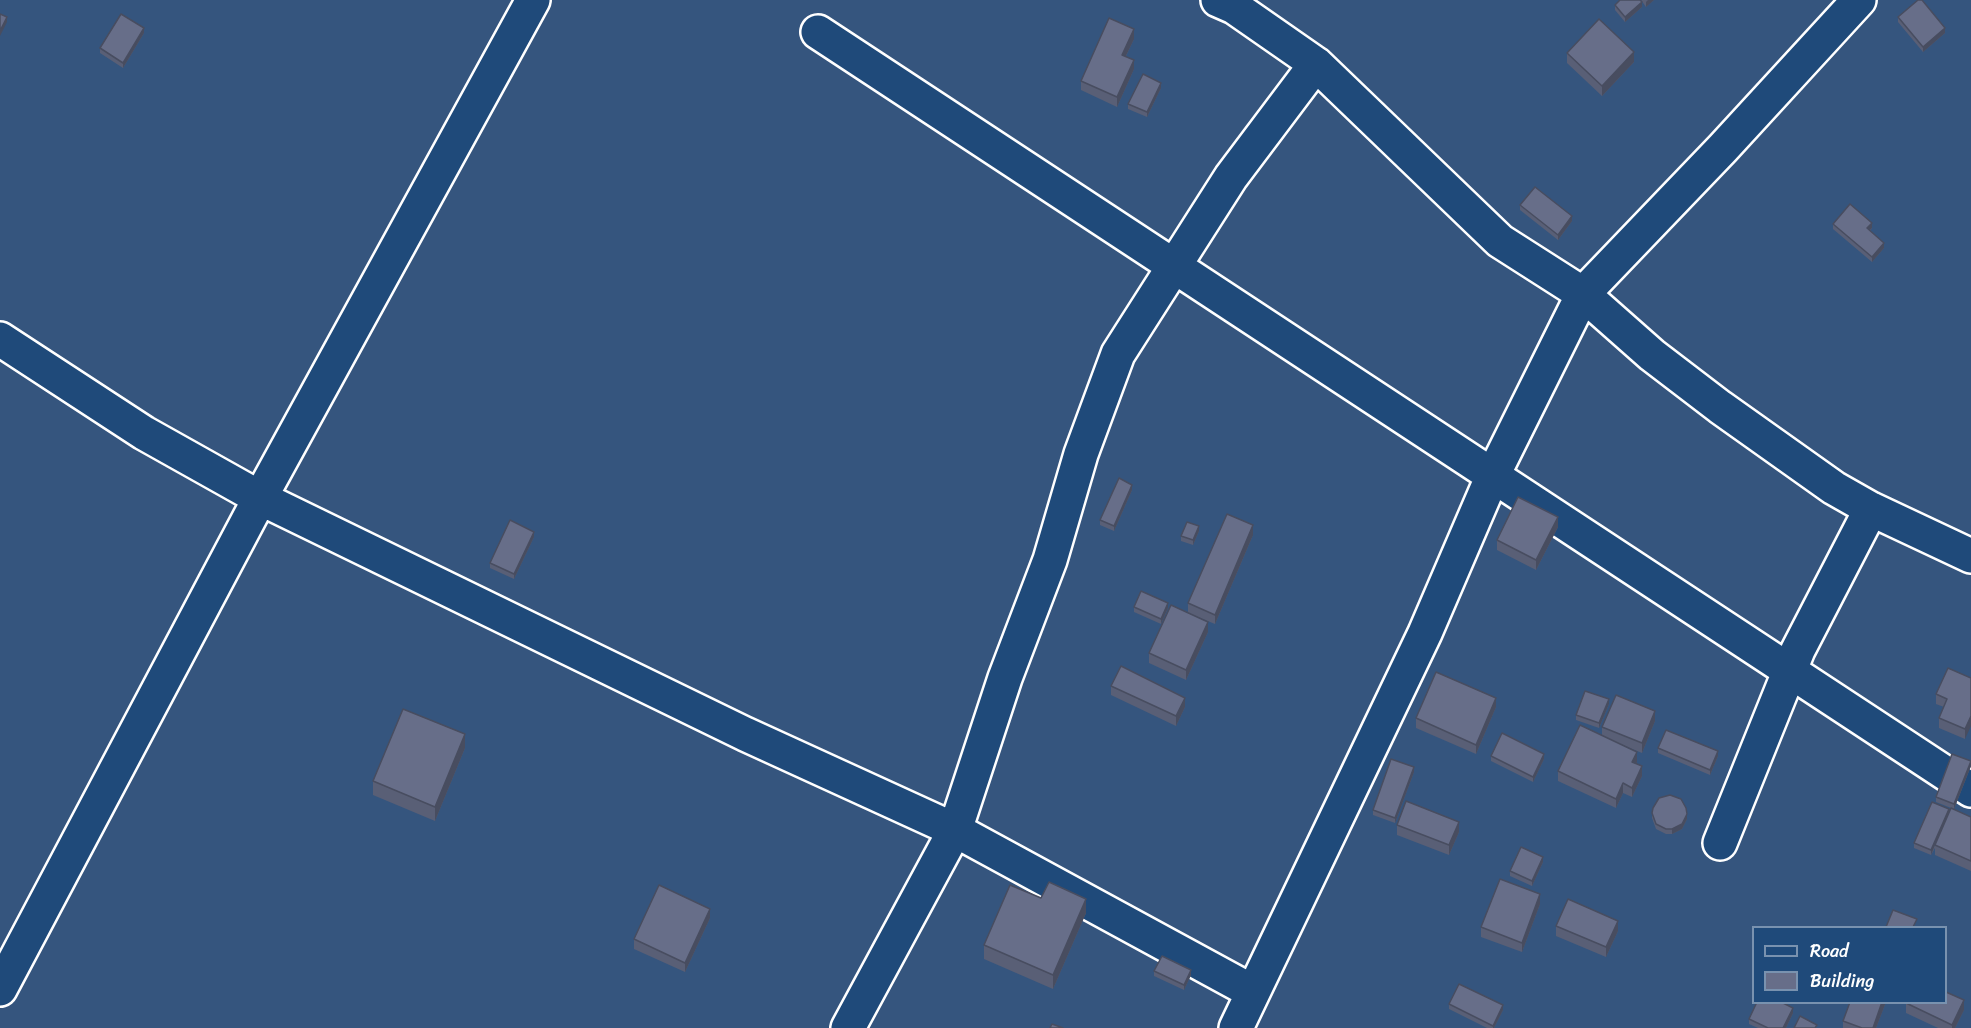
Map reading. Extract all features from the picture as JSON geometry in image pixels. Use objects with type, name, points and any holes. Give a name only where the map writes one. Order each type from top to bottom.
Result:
[{"type":"street","points":[[0,989],[260,498],[533,0]]},
{"type":"street","points":[[1218,0],[1234,8],[1316,64],[1500,241],[1583,294],[1652,355],[1720,407],[1834,488],[1871,509],[1971,556]]},
{"type":"street","points":[[1236,1028],[1425,633],[1493,475],[1583,294],[1731,139],[1859,0]]},
{"type":"street","points":[[818,32],[1971,790]]},
{"type":"street","points":[[848,1028],[955,830],[1005,678],[1050,560],[1081,454],[1118,354],[1231,177],[1316,64]]},
{"type":"street","points":[[0,339],[144,433],[260,498],[745,734],[955,830],[1253,992]]},
{"type":"street","points":[[1720,843],[1798,650],[1871,509]]},
{"type":"building","points":[[1620,0],[1640,0],[1642,2],[1625,17],[1615,5]]},
{"type":"building","points":[[1918,0],[1922,0],[1945,28],[1923,47],[1898,17]]},
{"type":"building","points":[[0,14],[7,17],[0,31]]},
{"type":"building","points":[[121,14],[144,28],[123,63],[100,48]]},
{"type":"building","points":[[1109,18],[1134,29],[1122,55],[1134,60],[1117,97],[1081,81]]},
{"type":"building","points":[[1599,19],[1634,52],[1602,86],[1567,53]]},
{"type":"building","points":[[1143,74],[1161,83],[1147,112],[1128,104]]},
{"type":"building","points":[[1535,187],[1572,216],[1558,235],[1520,205]]},
{"type":"building","points":[[1850,204],[1872,223],[1867,228],[1884,243],[1872,257],[1833,224]]},
{"type":"building","points":[[1119,478],[1132,485],[1114,526],[1100,520]]},
{"type":"building","points":[[1518,497],[1558,517],[1536,560],[1497,540]]},
{"type":"building","points":[[1227,514],[1253,525],[1215,615],[1188,603]]},
{"type":"building","points":[[510,520],[534,532],[514,574],[490,563]]},
{"type":"building","points":[[1187,522],[1199,526],[1193,540],[1181,536]]},
{"type":"building","points":[[1141,591],[1168,603],[1161,619],[1134,607]]},
{"type":"building","points":[[1171,605],[1208,622],[1186,670],[1149,653]]},
{"type":"building","points":[[1121,666],[1185,698],[1176,716],[1111,686]]},
{"type":"building","points":[[1948,668],[1971,678],[1971,716],[1965,729],[1939,718],[1947,699],[1936,694]]},
{"type":"building","points":[[1436,672],[1496,698],[1476,745],[1416,718]]},
{"type":"building","points":[[1585,691],[1609,699],[1599,723],[1576,715]]},
{"type":"building","points":[[1616,695],[1655,711],[1642,743],[1602,727]]},
{"type":"building","points":[[403,709],[465,734],[435,807],[373,781]]},
{"type":"building","points":[[1580,725],[1637,752],[1632,762],[1642,766],[1632,788],[1623,783],[1616,799],[1558,771]]},
{"type":"building","points":[[1666,730],[1718,751],[1710,770],[1658,748]]},
{"type":"building","points":[[1502,733],[1544,754],[1533,777],[1491,756]]},
{"type":"building","points":[[1952,754],[1971,761],[1954,804],[1936,797]]},
{"type":"building","points":[[1391,759],[1414,767],[1395,818],[1373,810]]},
{"type":"building","points":[[1670,795],[1681,799],[1687,814],[1682,824],[1666,829],[1656,824],[1652,813],[1659,798]]},
{"type":"building","points":[[1406,801],[1459,822],[1449,845],[1397,825]]},
{"type":"building","points":[[1932,802],[1949,809],[1931,850],[1914,843]]},
{"type":"building","points":[[1951,808],[1971,817],[1971,861],[1935,845]]},
{"type":"building","points":[[1521,847],[1543,857],[1532,881],[1510,871]]},
{"type":"building","points":[[1500,879],[1540,894],[1522,943],[1481,927]]},
{"type":"building","points":[[1049,882],[1086,899],[1053,975],[984,945],[1010,885],[1041,898]]},
{"type":"building","points":[[659,885],[710,909],[685,963],[634,939]]},
{"type":"building","points":[[1568,899],[1618,921],[1606,947],[1556,926]]},
{"type":"building","points":[[1893,910],[1917,919],[1914,926],[1886,926]]},
{"type":"building","points":[[1162,956],[1191,970],[1184,985],[1154,971]]},
{"type":"building","points":[[1459,984],[1503,1005],[1493,1026],[1449,1004]]},
{"type":"building","points":[[1947,992],[1964,1000],[1952,1025],[1908,1004],[1947,1004]]},
{"type":"building","points":[[1756,1004],[1785,1004],[1793,1008],[1783,1028],[1768,1028],[1749,1019]]},
{"type":"building","points":[[1849,1004],[1881,1004],[1873,1028],[1862,1028],[1843,1021]]},
{"type":"building","points":[[1800,1016],[1817,1025],[1815,1028],[1794,1028]]},
{"type":"building","points":[[1052,1024],[1063,1028],[1050,1028]]}]
